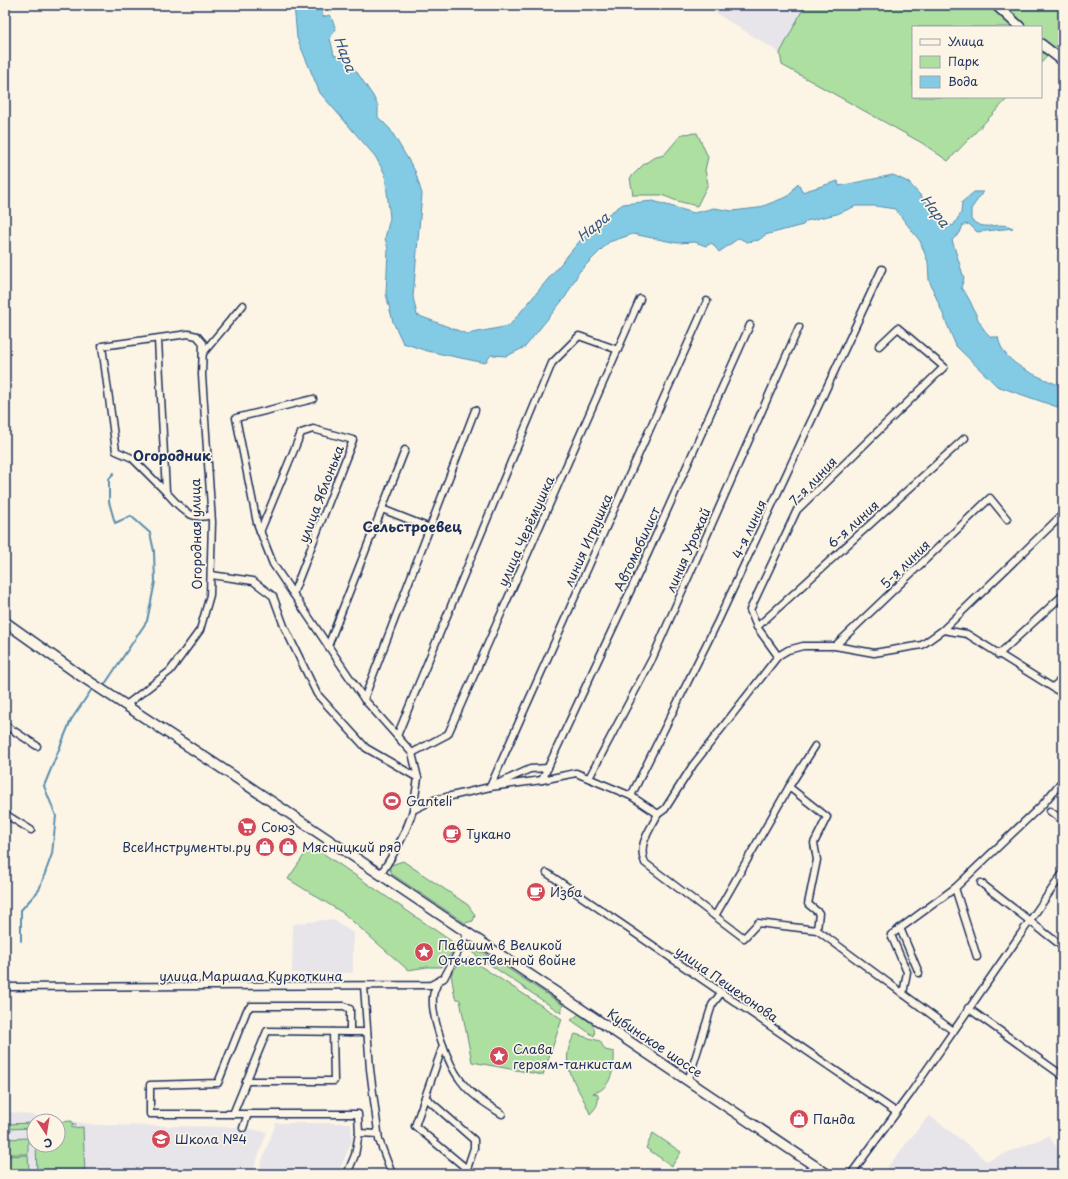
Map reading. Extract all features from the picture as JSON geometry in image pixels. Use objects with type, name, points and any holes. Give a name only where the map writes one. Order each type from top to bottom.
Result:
[{"type":"main road","points":[[996,5],[1019,26]]},
{"type":"main road","points":[[1042,45],[1063,60]]},
{"type":"main road","points":[[5,622],[80,676],[126,704],[468,933]]},
{"type":"main road","name":"Кубинское шоссе","points":[[468,933],[827,1174]]},
{"type":"street","name":"4-я линия","points":[[631,796],[718,621],[882,269]]},
{"type":"street","name":"улица Черёмушка","points":[[412,753],[448,734],[640,299]]},
{"type":"street","name":"линия Игрушка","points":[[490,787],[707,301]]},
{"type":"street","points":[[203,353],[243,305]]},
{"type":"street","name":"Автомобилист","points":[[542,780],[648,553],[750,325]]},
{"type":"street","name":"линия Урожай","points":[[589,778],[653,657],[799,327]]},
{"type":"street","name":"7-я линия","points":[[778,656],[757,627],[750,610],[797,510],[944,367],[898,328],[879,346]]},
{"type":"street","name":"Огородная улица","points":[[126,704],[170,671],[200,630],[210,595],[211,515],[202,375],[203,343],[198,336],[188,334],[158,340],[102,346],[116,452],[132,458],[166,492]]},
{"type":"street","points":[[397,736],[552,363],[579,336],[618,350]]},
{"type":"street","points":[[158,340],[166,492],[190,514],[201,518],[211,515]]},
{"type":"street","points":[[313,400],[236,418],[257,523],[273,564],[364,698],[412,753],[418,778],[413,810],[408,827],[380,875]]},
{"type":"street","points":[[364,698],[475,410]]},
{"type":"street","name":"улица Яблонька","points":[[260,532],[301,433],[313,429],[353,440],[293,594]]},
{"type":"street","name":"6-я линия","points":[[757,627],[965,438]]},
{"type":"street","points":[[328,646],[405,450]]},
{"type":"street","name":"5-я линия","points":[[835,646],[990,498],[1007,519]]},
{"type":"street","points":[[382,509],[430,528]]},
{"type":"street","points":[[952,1030],[817,930],[758,923],[744,938],[645,863],[641,855],[643,842],[658,814],[665,809],[693,765],[778,656],[788,650],[802,646],[835,646],[874,652],[922,645],[943,630],[1063,516]]},
{"type":"street","points":[[211,575],[253,581],[274,596],[284,626],[317,694],[366,748],[418,778]]},
{"type":"street","points":[[998,655],[1063,595]]},
{"type":"street","points":[[943,630],[967,634],[998,655],[1063,694]]},
{"type":"street","points":[[1053,687],[1063,678]]},
{"type":"street","points":[[5,725],[37,746]]},
{"type":"street","points":[[715,916],[788,787],[815,746]]},
{"type":"street","points":[[490,787],[530,769],[548,768]]},
{"type":"street","points":[[413,810],[434,800],[490,787],[542,780],[576,773],[631,796],[658,814]]},
{"type":"street","points":[[903,994],[907,972],[891,935],[955,888],[1038,810],[1063,780]]},
{"type":"street","points":[[788,787],[827,817],[814,843],[817,860],[808,904],[819,913],[817,930]]},
{"type":"street","points":[[1050,811],[1063,821]]},
{"type":"street","points":[[5,814],[31,830]]},
{"type":"street","name":"улица Пешехонова","points":[[547,873],[896,1112]]},
{"type":"street","points":[[851,1174],[1063,873]]},
{"type":"street","points":[[981,883],[1063,947]]},
{"type":"street","points":[[955,888],[977,957]]},
{"type":"street","points":[[900,928],[918,973]]},
{"type":"street","points":[[468,933],[444,978],[438,982],[433,995],[433,1005],[443,1046],[450,1063],[462,1083],[480,1099],[502,1114]]},
{"type":"street","name":"улица Маршала Куркоткина","points":[[5,987],[421,986],[438,982]]},
{"type":"street","points":[[364,986],[378,1134],[392,1174]]},
{"type":"street","points":[[688,1081],[712,1005],[721,993]]},
{"type":"street","points":[[347,1174],[355,1155],[359,1133],[358,1114],[150,1114],[150,1085],[218,1083],[247,1010],[251,1006],[344,1006],[350,1010],[350,1032]]},
{"type":"street","points":[[968,1008],[1063,1076]]},
{"type":"street","points":[[233,1114],[267,1031],[368,1032]]},
{"type":"street","points":[[246,1080],[334,1081],[334,1032]]},
{"type":"street","points":[[425,1097],[474,1140],[474,1148],[466,1172],[415,1126],[425,1097],[443,1046]]},
{"type":"street","points":[[243,1128],[248,1114]]},
{"type":"street","points":[[359,1133],[378,1134]]},
{"type":"shaded area","points":[[703,5],[805,5],[780,53]]},
{"type":"shaded area","points":[[332,919],[353,933],[353,973],[292,973],[293,924]]},
{"type":"shaded area","name":"Школа №4","points":[[5,1111],[26,1114],[26,1153],[66,1153],[66,1120],[96,1125],[239,1127],[267,1132],[252,1174],[5,1174]]},
{"type":"shaded area","points":[[929,1115],[972,1148],[986,1161],[1049,1136],[1063,1156],[1063,1174],[882,1174]]},
{"type":"shaded area","points":[[276,1123],[351,1123],[352,1140],[338,1174],[257,1174]]},
{"type":"green space","points":[[805,5],[1063,5],[1063,39],[1042,62],[1042,26],[912,26],[912,98],[1008,98],[948,161],[922,143],[782,65],[780,53]]},
{"type":"green space","points":[[697,133],[708,157],[705,170],[708,184],[697,206],[677,201],[662,195],[633,195],[630,178],[643,165],[653,158],[664,155],[682,134]]},
{"type":"green space","points":[[311,845],[457,945],[441,967],[427,967],[408,970],[343,913],[288,879]]},
{"type":"green space","points":[[403,861],[468,905],[475,915],[473,921],[465,923],[392,874],[389,868],[391,865]]},
{"type":"green space","points":[[470,951],[483,952],[563,1005],[561,1013]]},
{"type":"green space","points":[[468,958],[562,1019],[543,1075],[472,1062],[460,1000],[455,998],[451,974],[457,966]]},
{"type":"green space","points":[[579,1014],[593,1026],[595,1032],[594,1036],[571,1020]]},
{"type":"green space","points":[[575,1034],[600,1041],[605,1050],[614,1052],[614,1064],[611,1077],[604,1087],[593,1093],[598,1095],[598,1101],[590,1114],[571,1076],[568,1066],[569,1045]]},
{"type":"green space","points":[[66,1121],[72,1121],[72,1124],[76,1125],[72,1125],[72,1128],[83,1127],[85,1174],[37,1174],[36,1153],[66,1153]]},
{"type":"green space","points":[[26,1123],[26,1128],[5,1129],[5,1124]]},
{"type":"green space","points":[[653,1133],[681,1152],[672,1166],[646,1148]]},
{"type":"green space","points":[[26,1138],[26,1153],[28,1154],[5,1154],[5,1139]]},
{"type":"green space","points":[[28,1155],[29,1171],[5,1173],[5,1156]]},
{"type":"water","name":"Нара","points":[[294,5],[322,5],[322,17],[330,15],[336,29],[330,38],[334,55],[350,62],[373,96],[378,106],[378,117],[390,129],[415,171],[422,194],[413,297],[417,315],[467,334],[509,326],[593,225],[623,204],[653,201],[694,213],[714,208],[732,211],[758,208],[789,196],[798,183],[802,192],[838,181],[839,186],[893,175],[908,182],[946,223],[953,226],[961,213],[962,202],[974,192],[983,192],[971,209],[971,220],[982,226],[1002,225],[1013,228],[977,232],[969,224],[963,225],[960,233],[952,240],[964,278],[961,288],[966,294],[986,332],[991,337],[998,337],[1001,347],[1014,363],[1033,374],[1063,387],[1063,409],[997,386],[956,346],[929,280],[928,262],[920,241],[895,209],[875,206],[856,206],[837,214],[806,221],[803,225],[765,235],[759,240],[747,242],[739,238],[719,252],[712,243],[706,246],[695,242],[677,243],[633,234],[609,242],[579,272],[566,296],[525,347],[507,356],[491,355],[485,363],[427,351],[403,343],[393,322],[386,294],[388,249],[385,238],[390,218],[385,174],[375,156],[320,93],[297,38]]},
{"type":"waterway","points":[[105,684],[147,621],[155,582],[154,551],[150,533],[131,516],[115,523],[109,502],[109,479],[114,473]]},
{"type":"waterway","points":[[21,941],[21,910],[39,890],[52,854],[56,816],[44,786],[71,720],[92,689]]},
{"type":"place","name":"Ganteli","points":[[392,801]]},
{"type":"place","name":"Союз","points":[[247,827]]},
{"type":"place","name":"Тукано","points":[[452,834]]},
{"type":"place","name":"ВсеИнструменты.ру","points":[[265,847]]},
{"type":"place","name":"Мясницкий ряд","points":[[288,847]]},
{"type":"place","name":"Изба","points":[[536,892]]},
{"type":"place","name":"Павшим в Великой Отечественной войне","points":[[424,952]]},
{"type":"place","name":"Слава героям-танкистам","points":[[499,1056]]},
{"type":"place","name":"Панда","points":[[799,1119]]},
{"type":"place","name":"Школа №4","points":[[161,1139]]},
{"type":"district","name":"Огородник","points":[[172,456]]},
{"type":"district","name":"Сельстроевец","points":[[412,527]]}]
